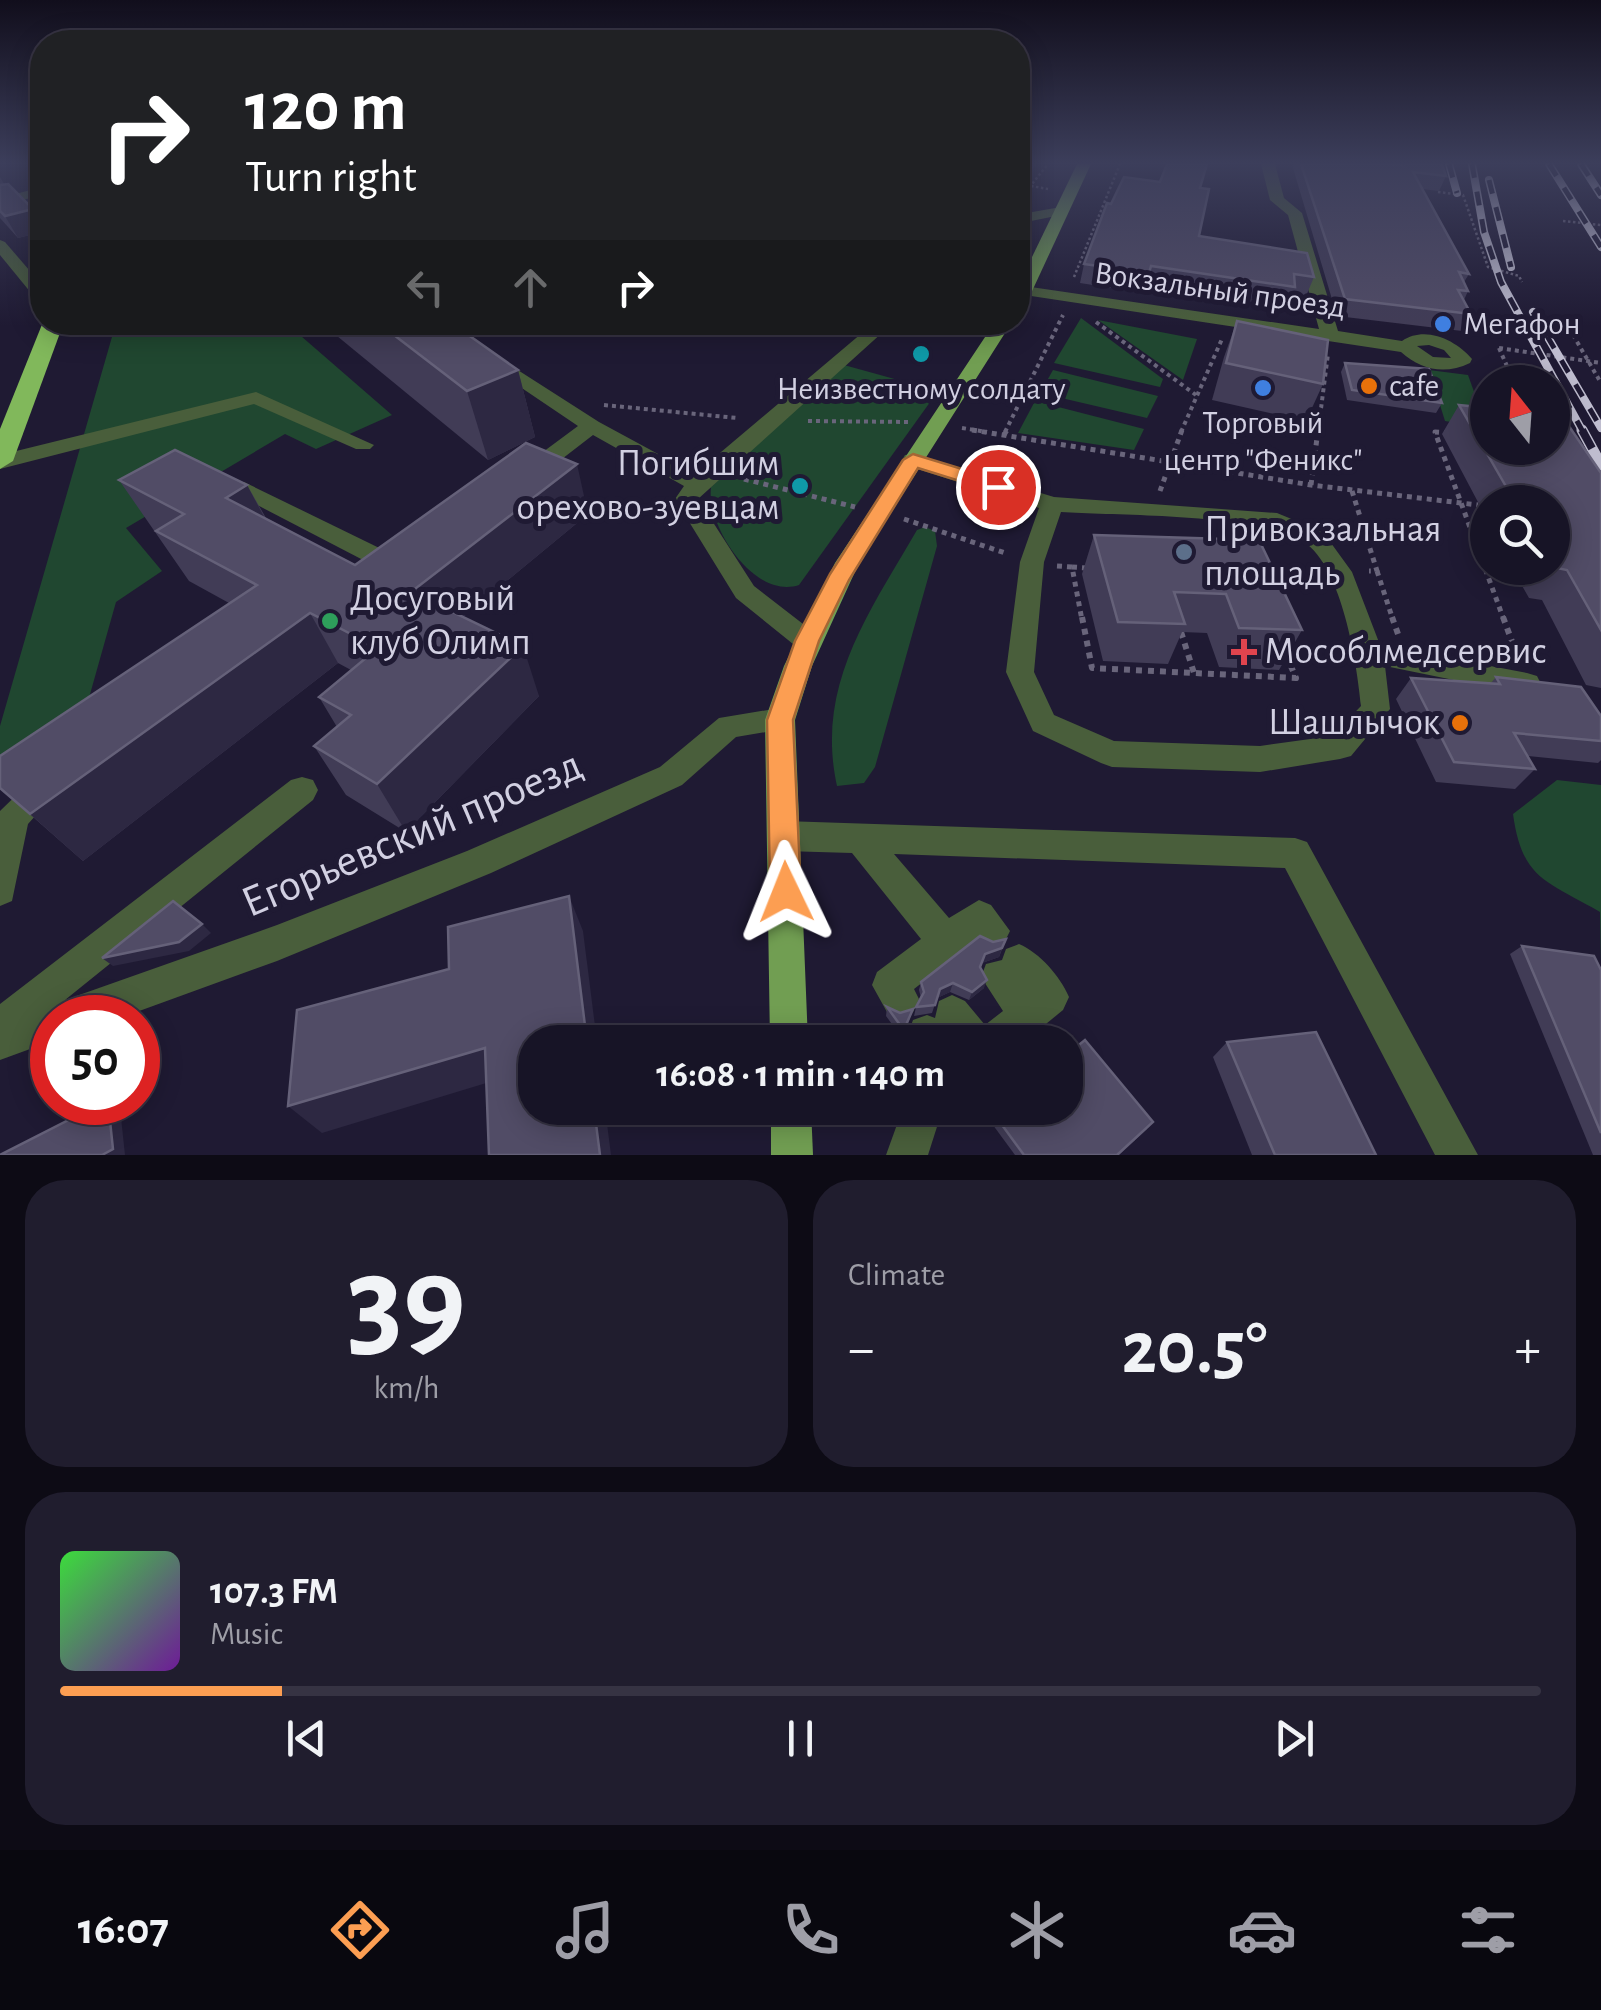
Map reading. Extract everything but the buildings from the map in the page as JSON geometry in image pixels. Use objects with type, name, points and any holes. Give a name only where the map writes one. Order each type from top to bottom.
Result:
[{"type":"highway","points":[[0,462],[49,335]]},
{"type":"main road","points":[[1030,277],[1058,218]]},
{"type":"main road","points":[[790,1025],[780,720],[807,641],[880,513],[995,335]]},
{"type":"main road","points":[[791,1125],[792,1155]]},
{"type":"street","points":[[1296,218],[1330,336]]},
{"type":"street","points":[[0,244],[30,280]]},
{"type":"street","name":"Вокзальный проезд","points":[[1030,298],[1069,307],[1230,322],[1407,348]]},
{"type":"street","points":[[807,641],[745,592],[686,499],[704,478],[871,335]]},
{"type":"street","points":[[477,352],[592,426],[704,478]]},
{"type":"street","points":[[0,462],[256,398],[363,446]]},
{"type":"street","points":[[512,486],[592,426]]},
{"type":"street","points":[[913,460],[1052,504],[1269,518],[1315,538],[1340,572],[1370,653],[1376,709],[1340,747],[1260,760],[1112,754],[1043,723],[1020,672],[1032,562],[1052,504]]},
{"type":"street","points":[[244,489],[400,568],[416,556]]},
{"type":"street","points":[[1370,653],[1542,687]]},
{"type":"street","name":"Егорьевский проезд","points":[[131,995],[277,943],[478,862],[671,776],[729,726],[780,720]]},
{"type":"street","points":[[0,890],[14,817],[68,765]]},
{"type":"street","points":[[0,1028],[302,790]]},
{"type":"street","points":[[784,836],[1295,853],[1457,1155]]},
{"type":"street","points":[[861,840],[968,937],[913,982]]},
{"type":"street","points":[[1009,970],[1050,997],[1016,1025]]},
{"type":"street","points":[[0,1041],[30,1030]]},
{"type":"street","points":[[907,1155],[917,1125]]},
{"type":"path","points":[[1101,218],[1069,307],[1003,436],[1311,485],[1470,504]]},
{"type":"path","points":[[1470,218],[1488,267],[1519,276],[1522,282]]},
{"type":"path","points":[[1564,221],[1601,225]]},
{"type":"path","points":[[1086,314],[1196,396]]},
{"type":"path","points":[[1565,321],[1601,383]]},
{"type":"path","points":[[1167,463],[1230,322]]},
{"type":"path","points":[[1311,485],[1330,336]]},
{"type":"path","points":[[1506,365],[1499,348],[1601,363]]},
{"type":"path","points":[[1453,433],[1435,432],[1460,502],[1542,687]]},
{"type":"path","points":[[704,478],[880,513],[1032,562],[1090,568]]},
{"type":"path","points":[[1072,568],[1092,668],[1296,678],[1282,644]]},
{"type":"path","points":[[1377,571],[1407,661]]},
{"type":"path","points":[[1182,632],[1194,673]]},
{"type":"green space","points":[[1081,318],[1163,379],[1160,387],[1054,363]]},
{"type":"green space","points":[[1098,320],[1197,339],[1183,380]]},
{"type":"green space","points":[[113,335],[300,335],[392,415],[316,449],[285,434],[126,528],[162,571],[116,602],[85,712],[0,779],[0,726]]},
{"type":"green space","points":[[844,365],[938,391],[799,585],[782,587],[766,582],[750,571],[725,539],[716,521],[711,487]]},
{"type":"green space","points":[[1053,370],[1158,396],[1147,418],[1040,393]]},
{"type":"green space","points":[[1429,370],[1468,375],[1470,381],[1470,425],[1445,421]]},
{"type":"green space","points":[[1035,401],[1144,429],[1134,450],[1018,433]]},
{"type":"green space","points":[[925,527],[935,531],[937,546],[875,767],[864,783],[837,786],[833,715],[840,683],[881,591],[917,530]]},
{"type":"green space","points":[[1557,780],[1601,785],[1601,963],[1600,912],[1540,876],[1523,853],[1517,836],[1513,814]]},
{"type":"railway","points":[[1482,218],[1501,282],[1583,432]]},
{"type":"railway","points":[[1499,218],[1511,267]]},
{"type":"railway","points":[[1583,218],[1601,247]]},
{"type":"railway","points":[[1533,312],[1601,428]]},
{"type":"railway","points":[[1582,430],[1601,465]]},
{"type":"place","name":"Мегафон","points":[[1443,324]]},
{"type":"place","name":"Неизвестному солдату","points":[[921,354]]},
{"type":"place","name":"cafe","points":[[1369,386]]},
{"type":"place","name":"Торговый центр \"Феникс\"","points":[[1263,388]]},
{"type":"place","name":"Погибшим орехово-зуевцам","points":[[800,486]]},
{"type":"place","name":"Привокзальная площадь","points":[[1184,552]]},
{"type":"place","name":"Досуговый клуб Олимп","points":[[330,621]]},
{"type":"place","name":"Мособлмедсервис","points":[[1244,652]]},
{"type":"place","name":"Шашлычок","points":[[1460,723]]},
{"type":"route","points":[[786,892],[780,720],[807,641],[838,580],[913,460],[998,487]]}]
